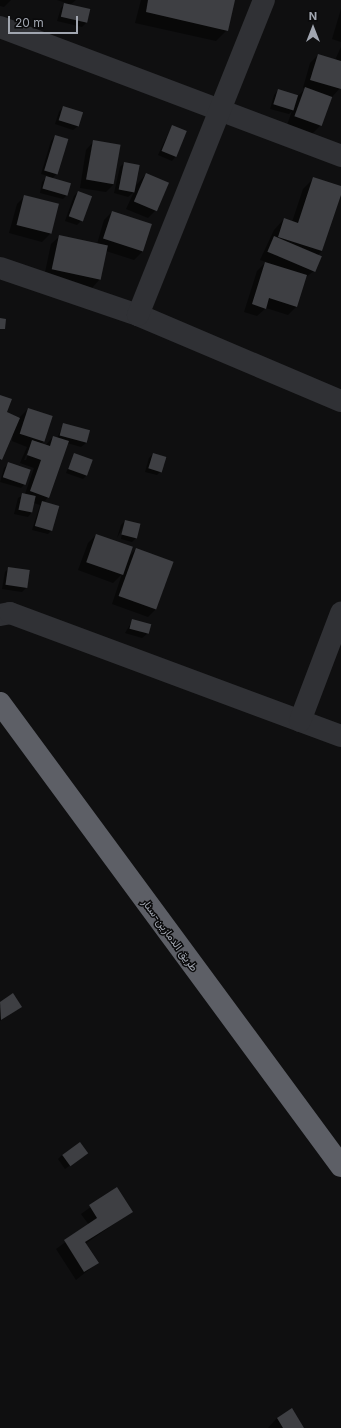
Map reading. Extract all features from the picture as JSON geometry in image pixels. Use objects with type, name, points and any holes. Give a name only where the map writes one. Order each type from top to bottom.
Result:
[{"type":"highway","name":"طريق الدمازين-سنار","points":[[0,703],[341,1166]]},
{"type":"street","points":[[138,315],[221,111],[264,0]]},
{"type":"street","points":[[0,27],[341,156]]},
{"type":"street","points":[[0,268],[138,315],[341,401]]},
{"type":"street","points":[[0,614],[10,613],[341,736]]},
{"type":"street","points":[[300,721],[341,613]]},
{"type":"building","points":[[148,0],[235,0],[228,31],[146,12]]},
{"type":"building","points":[[64,3],[90,9],[87,23],[61,17]]},
{"type":"building","points":[[318,54],[341,61],[341,89],[310,80]]},
{"type":"building","points":[[305,87],[332,97],[322,126],[294,116]]},
{"type":"building","points":[[278,89],[298,95],[293,110],[273,104]]},
{"type":"building","points":[[63,106],[83,112],[79,126],[59,120]]},
{"type":"building","points":[[172,125],[187,131],[176,157],[162,151]]},
{"type":"building","points":[[55,135],[68,139],[58,174],[44,170]]},
{"type":"building","points":[[93,140],[121,145],[114,184],[86,179]]},
{"type":"building","points":[[124,162],[140,165],[134,193],[119,189]]},
{"type":"building","points":[[146,173],[169,183],[157,211],[134,202]]},
{"type":"building","points":[[46,176],[71,183],[67,196],[42,188]]},
{"type":"building","points":[[313,177],[341,186],[341,195],[322,251],[278,237],[284,218],[298,223]]},
{"type":"building","points":[[78,191],[92,196],[83,222],[69,216]]},
{"type":"building","points":[[24,195],[59,204],[51,234],[17,225]]},
{"type":"building","points":[[112,211],[152,224],[143,252],[103,239]]},
{"type":"building","points":[[59,235],[108,245],[101,280],[52,269]]},
{"type":"building","points":[[274,236],[322,256],[315,272],[267,252]]},
{"type":"building","points":[[265,262],[307,275],[297,307],[269,298],[266,309],[252,304]]},
{"type":"building","points":[[0,318],[6,319],[5,329],[0,329]]},
{"type":"building","points":[[0,395],[12,399],[7,412],[20,418],[2,460],[0,459]]},
{"type":"building","points":[[28,408],[53,416],[44,442],[20,434]]},
{"type":"building","points":[[63,423],[90,430],[87,443],[60,436]]},
{"type":"building","points":[[53,436],[69,441],[49,498],[30,491],[41,460],[27,455],[32,440],[50,446]]},
{"type":"building","points":[[74,453],[93,460],[87,476],[68,469]]},
{"type":"building","points":[[153,453],[166,457],[162,472],[148,468]]},
{"type":"building","points":[[8,462],[31,470],[25,485],[3,477]]},
{"type":"building","points":[[22,493],[36,496],[32,513],[18,510]]},
{"type":"building","points":[[42,501],[59,506],[52,531],[35,526]]},
{"type":"building","points":[[125,520],[141,524],[137,538],[121,535]]},
{"type":"building","points":[[96,534],[133,547],[123,575],[86,562]]},
{"type":"building","points":[[136,548],[174,562],[156,610],[119,596]]},
{"type":"building","points":[[8,567],[30,570],[27,588],[5,585]]},
{"type":"building","points":[[132,619],[151,624],[149,634],[129,629]]},
{"type":"building","points":[[13,993],[22,1007],[1,1020],[0,1002]]},
{"type":"building","points":[[80,1142],[88,1153],[70,1166],[62,1155]]},
{"type":"building","points":[[117,1187],[133,1212],[85,1242],[99,1263],[84,1272],[64,1240],[97,1218],[89,1205]]},
{"type":"building","points":[[292,1408],[304,1428],[283,1428],[277,1418]]}]
